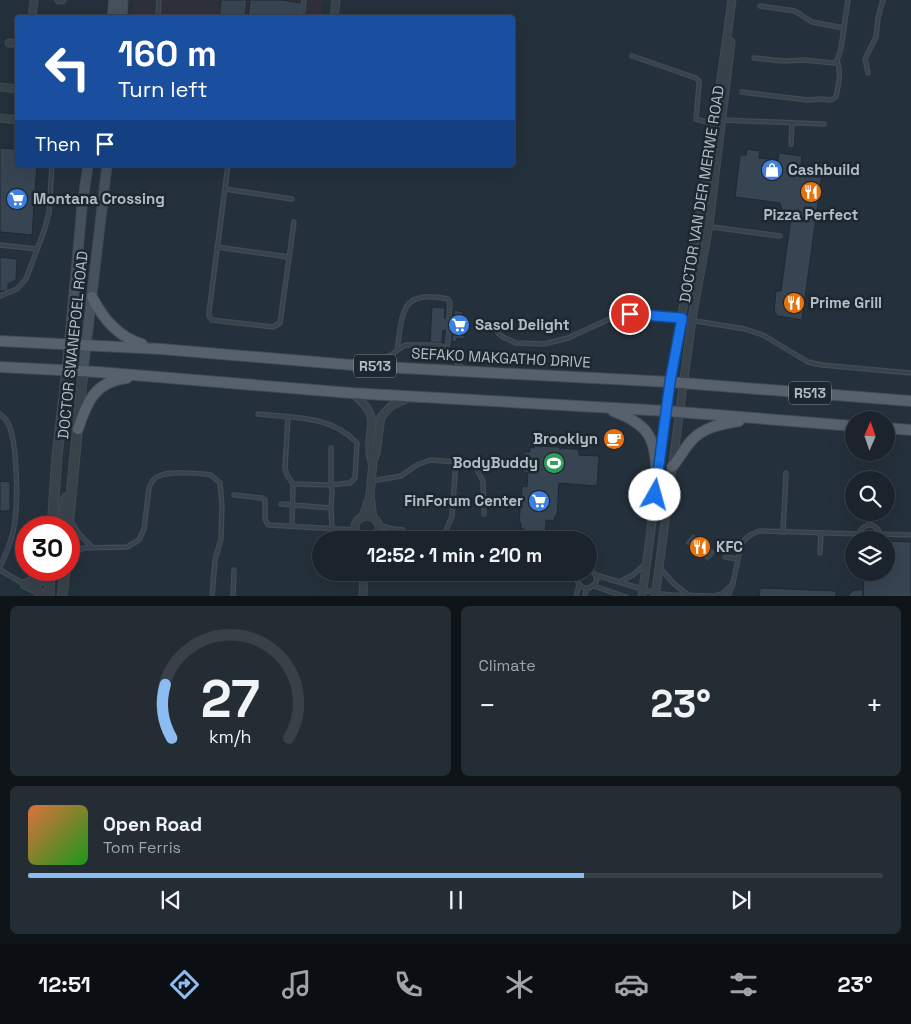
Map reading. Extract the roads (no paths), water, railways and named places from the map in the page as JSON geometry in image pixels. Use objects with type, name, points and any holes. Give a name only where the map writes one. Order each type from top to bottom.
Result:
[{"type":"main road","points":[[112,15],[114,0]]},
{"type":"main road","points":[[122,15],[123,0]]},
{"type":"main road","name":"DOCTOR SWANEPOEL ROAD","points":[[66,370],[88,167]]},
{"type":"main road","points":[[84,187],[91,167]]},
{"type":"main road","name":"DOCTOR SWANEPOEL ROAD","points":[[83,371],[107,167]]},
{"type":"main road","points":[[92,297],[107,321],[122,335],[136,342],[162,349]]},
{"type":"main road","name":"SEFAKO MAKGATHO DRIVE","points":[[0,341],[162,349],[364,366],[670,382],[911,401]]},
{"type":"main road","name":"R513","points":[[0,366],[155,376],[350,393],[666,411],[845,425]]},
{"type":"main road","points":[[78,429],[89,401],[102,386],[122,378],[155,376]]},
{"type":"main road","points":[[603,408],[628,418],[650,436],[656,454],[657,481]]},
{"type":"main road","points":[[672,467],[690,442],[704,431],[722,424],[757,419]]},
{"type":"main road","points":[[895,429],[911,430]]},
{"type":"street","points":[[32,15],[34,0]]},
{"type":"street","points":[[334,15],[336,0]]},
{"type":"street","name":"DOCTOR VAN DER MERWE ROAD","points":[[655,595],[692,319],[709,225],[717,121],[732,0]]},
{"type":"street","name":"DOCTOR VAN DER MERWE ROAD","points":[[643,593],[670,382],[698,212],[717,121],[737,0]]},
{"type":"street","points":[[9,43],[15,43]]},
{"type":"street","points":[[0,87],[15,89]]},
{"type":"street","points":[[0,118],[15,120]]},
{"type":"street","name":"DOCTOR SWANEPOEL ROAD","points":[[53,516],[66,370]]},
{"type":"street","name":"DOCTOR SWANEPOEL ROAD","points":[[70,516],[83,371]]},
{"type":"street","points":[[350,393],[362,402],[370,413],[372,420],[370,453],[373,462]]},
{"type":"street","points":[[376,531],[378,525],[373,518],[370,495],[373,462],[382,414],[391,406],[411,397]]},
{"type":"street","points":[[63,516],[73,469]]},
{"type":"street","points":[[356,530],[357,524],[363,517],[370,495]]},
{"type":"street","points":[[363,517],[373,518]]},
{"type":"street","points":[[32,581],[27,584],[43,596]]},
{"type":"street","points":[[49,596],[50,581]]},
{"type":"street","points":[[62,596],[63,581]]},
{"type":"street","points":[[363,596],[364,581]]},
{"type":"lane","points":[[158,15],[159,0]]},
{"type":"lane","points":[[302,15],[304,0]]},
{"type":"lane","points":[[742,92],[808,100],[831,100],[836,97],[840,75],[840,66],[837,61],[848,0]]},
{"type":"lane","points":[[868,73],[865,59],[876,37],[878,18],[884,0]]},
{"type":"lane","points":[[760,6],[794,11],[812,22],[844,28]]},
{"type":"lane","points":[[632,56],[696,78],[700,85],[696,119],[824,124]]},
{"type":"lane","points":[[754,58],[789,62],[805,60],[833,63],[837,61]]},
{"type":"lane","points":[[791,144],[792,123]]},
{"type":"lane","points":[[0,296],[10,293],[22,285],[26,279],[49,213],[52,167]]},
{"type":"lane","points":[[228,167],[209,316],[212,320],[273,327],[280,323],[294,222]]},
{"type":"lane","points":[[225,190],[292,199]]},
{"type":"lane","points":[[698,212],[709,225],[717,228],[780,236]]},
{"type":"lane","points":[[0,245],[37,249]]},
{"type":"lane","points":[[217,247],[289,257]]},
{"type":"lane","points":[[397,351],[403,312],[412,300],[422,297],[448,299],[450,318]]},
{"type":"lane","points":[[498,333],[516,343],[544,344],[568,338],[616,316],[639,314],[682,318],[745,329],[763,335],[808,362],[911,373]]},
{"type":"lane","points":[[447,350],[449,331]]},
{"type":"lane","points":[[364,366],[383,359],[403,346],[411,344],[436,345],[447,350],[455,362],[468,372]]},
{"type":"lane","points":[[0,414],[8,423],[11,433],[14,455],[16,509],[12,538],[0,568],[9,577],[27,584],[50,581]]},
{"type":"lane","points":[[258,414],[321,421],[348,433],[357,443],[354,481],[331,485],[293,484]]},
{"type":"lane","points":[[288,418],[285,468],[293,484],[292,526]]},
{"type":"lane","points":[[331,448],[332,528]]},
{"type":"lane","points":[[371,481],[401,476],[423,462],[430,460],[469,463],[475,466],[483,481],[484,514]]},
{"type":"lane","points":[[446,531],[452,516],[456,462]]},
{"type":"lane","points":[[783,532],[786,473]]},
{"type":"lane","points":[[80,548],[122,548],[139,540],[144,529],[148,488],[151,482],[158,476],[169,474],[211,475],[220,483],[222,506],[221,539],[215,560],[212,596]]},
{"type":"lane","points":[[234,495],[265,500],[266,522],[268,525],[356,530]]},
{"type":"lane","points":[[281,504],[331,508]]},
{"type":"lane","points":[[861,531],[862,528],[869,524],[876,526],[878,531]]},
{"type":"lane","points":[[378,525],[404,530]]},
{"type":"lane","points":[[388,531],[392,529]]},
{"type":"lane","points":[[728,596],[744,540],[752,534],[760,531],[845,534]]},
{"type":"lane","points":[[820,552],[821,533]]},
{"type":"lane","points":[[895,534],[911,535]]},
{"type":"lane","points":[[80,535],[92,547]]},
{"type":"lane","points":[[725,557],[738,559]]},
{"type":"lane","points":[[619,582],[633,575],[647,562]]},
{"type":"lane","points":[[659,567],[688,596]]},
{"type":"lane","points":[[233,596],[234,570]]},
{"type":"lane","points":[[597,575],[619,582],[643,593],[655,595],[714,596],[722,594],[733,583]]},
{"type":"lane","points":[[576,596],[578,581]]},
{"type":"lane","points":[[594,586],[596,581]]},
{"type":"lane","points":[[579,585],[587,589]]},
{"type":"lane","points":[[584,596],[587,589],[594,586],[626,596]]},
{"type":"place","name":"Cashbuild","points":[[772,170]]},
{"type":"place","name":"Pizza Perfect","points":[[811,192]]},
{"type":"place","name":"Montana Crossing","points":[[17,199]]},
{"type":"place","name":"Prime Grill","points":[[794,303]]},
{"type":"place","name":"Sasol Delight","points":[[459,325]]},
{"type":"place","name":"Brooklyn","points":[[614,439]]},
{"type":"place","name":"BodyBuddy","points":[[554,463]]},
{"type":"place","name":"FinForum Center","points":[[539,501]]},
{"type":"place","name":"KFC","points":[[700,547]]}]
